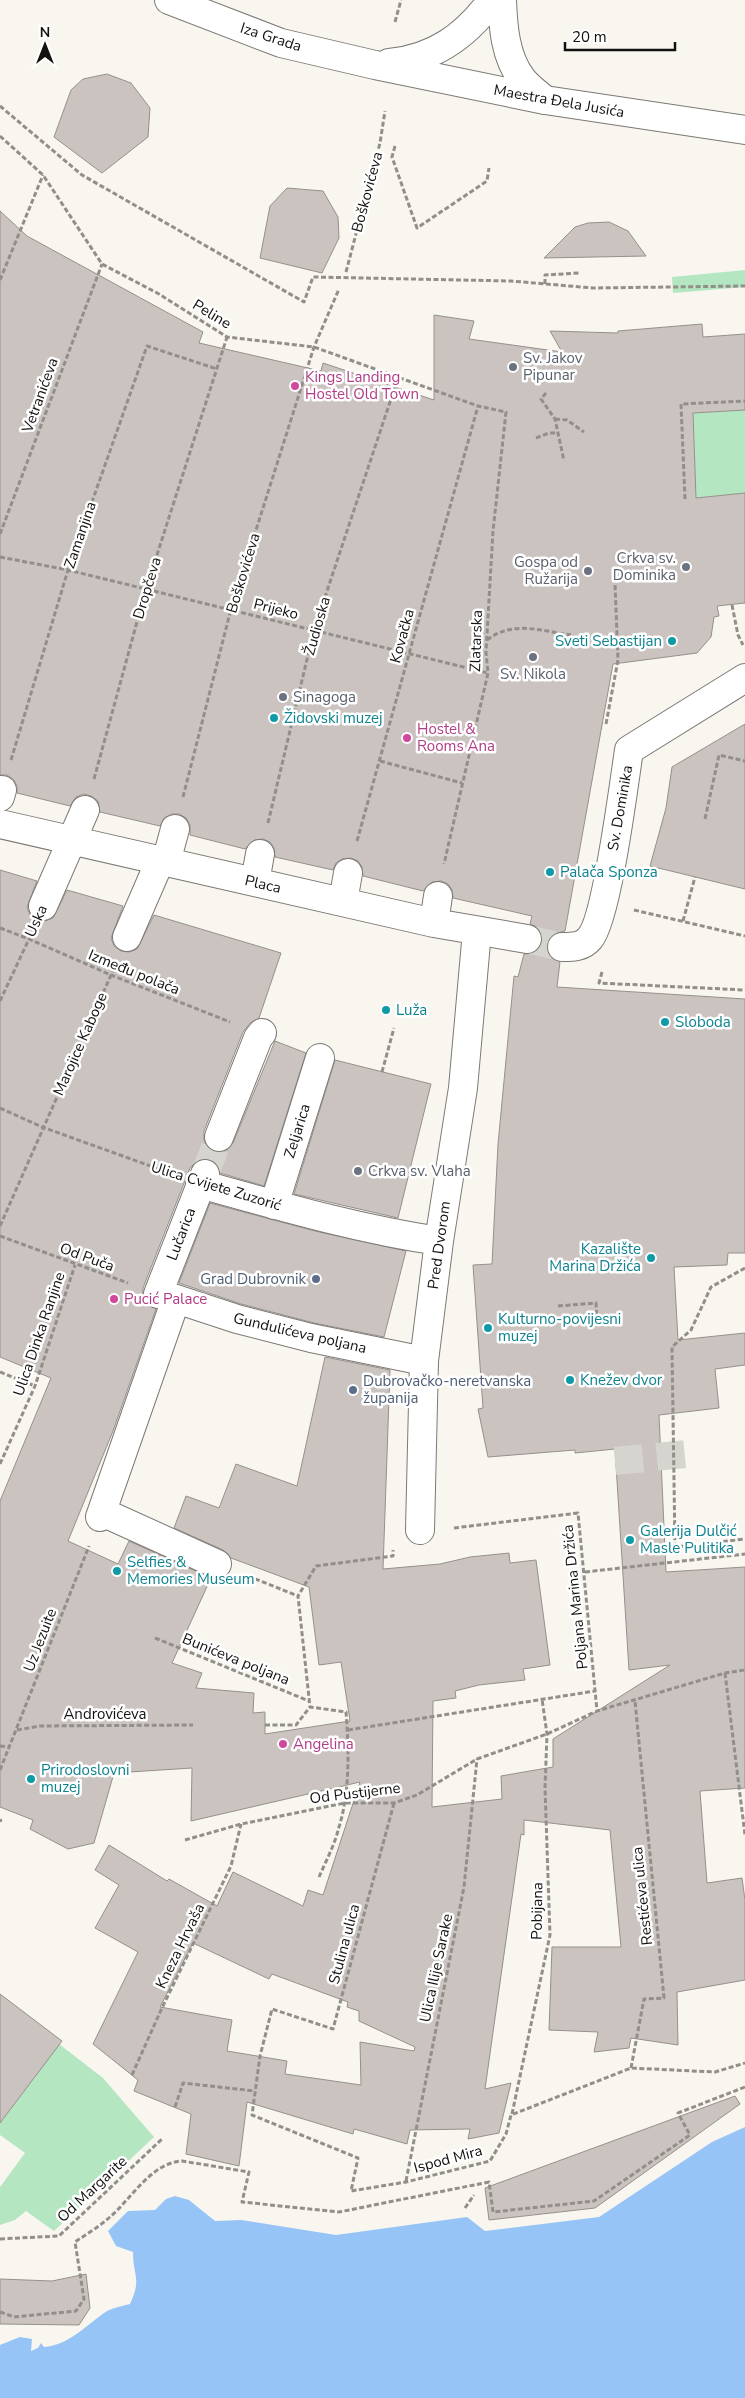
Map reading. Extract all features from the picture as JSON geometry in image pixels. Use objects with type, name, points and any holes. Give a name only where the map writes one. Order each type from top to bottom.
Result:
[{"type":"street","name":"Iza Grada","points":[[169,0],[281,43],[375,65]]},
{"type":"street","points":[[375,65],[404,62],[435,52],[458,37],[477,21],[492,0]]},
{"type":"street","points":[[502,0],[503,32],[510,55],[522,79],[545,100]]},
{"type":"street","name":"Maestra Đela Jusića","points":[[375,65],[545,100],[745,130]]},
{"type":"street","name":"Sv. Dominika","points":[[562,947],[580,945],[592,936],[614,905],[629,750],[745,678]]},
{"type":"street","points":[[73,841],[85,810]]},
{"type":"street","name":"Placa","points":[[0,824],[343,902],[436,909],[477,931],[527,939]]},
{"type":"street","points":[[127,937],[163,862],[175,829]]},
{"type":"street","name":"Uska","points":[[43,906],[73,841]]},
{"type":"street","points":[[255,882],[260,854]]},
{"type":"street","points":[[343,902],[348,873]]},
{"type":"street","name":"Pred Dvorom","points":[[433,1529],[424,1360],[439,1241],[462,1088],[477,931]]},
{"type":"street","points":[[219,1137],[261,1034]]},
{"type":"street","name":"Zeljarica","points":[[274,1204],[320,1058]]},
{"type":"street","name":"Ulica Cvijete Zuzorić","points":[[202,1179],[274,1204],[394,1235],[439,1241]]},
{"type":"street","name":"Lučarica","points":[[167,1296],[202,1179]]},
{"type":"street","points":[[167,1296],[101,1515],[217,1564]]},
{"type":"street","name":"Gundulićeva poljana","points":[[167,1296],[237,1319],[311,1338],[424,1360]]},
{"type":"path","points":[[394,22],[401,0]]},
{"type":"path","points":[[0,106],[82,175],[304,302],[313,276],[545,284],[593,288],[745,286]]},
{"type":"path","name":"Boškovićeva","points":[[346,272],[380,143],[385,111]]},
{"type":"path","name":"Peline","points":[[0,136],[43,175],[102,264],[159,294],[227,337],[314,347],[399,375],[478,406],[506,412]]},
{"type":"path","points":[[395,146],[392,157],[417,228],[488,181],[489,168]]},
{"type":"path","points":[[0,280],[43,175]]},
{"type":"path","name":"Vetranićeva","points":[[0,534],[102,264]]},
{"type":"path","points":[[545,284],[546,275],[579,273]]},
{"type":"path","name":"Boškovićeva","points":[[175,829],[231,609],[314,347],[339,290]]},
{"type":"path","name":"Dropčeva","points":[[85,810],[146,588],[227,337]]},
{"type":"path","name":"Zamanjina","points":[[1,794],[68,570],[147,346],[217,369]]},
{"type":"path","name":"Žudioska","points":[[260,854],[314,630],[399,375]]},
{"type":"path","points":[[546,393],[541,399],[555,419],[564,461]]},
{"type":"path","points":[[685,499],[681,404],[745,401]]},
{"type":"path","name":"Kovačka","points":[[348,873],[478,406]]},
{"type":"path","name":"Zlatarska","points":[[436,909],[462,783],[488,673],[487,640],[493,531],[506,412]]},
{"type":"path","points":[[555,419],[567,420],[584,432]]},
{"type":"path","points":[[536,438],[549,433],[558,433]]},
{"type":"path","name":"Prijeko","points":[[0,558],[68,570],[146,588],[488,673]]},
{"type":"path","points":[[605,731],[618,660],[615,584]]},
{"type":"path","points":[[732,604],[738,635],[745,649]]},
{"type":"path","points":[[487,640],[502,630],[517,627],[571,635]]},
{"type":"path","points":[[608,640],[618,641]]},
{"type":"path","points":[[705,819],[719,755],[745,761]]},
{"type":"path","points":[[380,761],[462,783]]},
{"type":"path","points":[[683,921],[695,877]]},
{"type":"path","points":[[614,905],[745,936]]},
{"type":"path","name":"Uska","points":[[0,1001],[43,906]]},
{"type":"path","name":"Između polača","points":[[0,928],[111,976],[261,1034]]},
{"type":"path","name":"Marojice Kaboge","points":[[0,1226],[127,937]]},
{"type":"path","points":[[603,964],[600,983],[745,990]]},
{"type":"path","points":[[382,1072],[394,1028]]},
{"type":"path","name":"Ulica Cvijete Zuzorić","points":[[0,1108],[42,1127],[202,1179]]},
{"type":"path","name":"Od Puča","points":[[0,1236],[75,1265],[167,1296]]},
{"type":"path","name":"Ulica Dinka Ranjine","points":[[0,1464],[35,1386],[75,1265]]},
{"type":"path","points":[[745,1268],[712,1287],[691,1330],[672,1347],[675,1547],[745,1539]]},
{"type":"path","points":[[558,1306],[596,1303],[597,1321]]},
{"type":"path","points":[[0,1372],[35,1386]]},
{"type":"path","name":"Poljana Marina Držića","points":[[433,1529],[578,1513],[597,1711]]},
{"type":"path","name":"Uz Jezuite","points":[[0,1770],[101,1515]]},
{"type":"path","points":[[217,1564],[298,1596],[316,1566],[393,1556],[395,1532],[433,1529]]},
{"type":"path","points":[[585,1572],[745,1554]]},
{"type":"path","name":"Bunićeva poljana","points":[[298,1596],[310,1707]]},
{"type":"path","name":"Bunićeva poljana","points":[[155,1638],[309,1701]]},
{"type":"path","name":"Od Pustijerne","points":[[185,1840],[241,1824],[345,1803],[394,1803],[417,1795],[478,1758],[547,1734],[597,1711],[635,1701],[725,1672],[745,1670]]},
{"type":"path","points":[[725,1672],[745,1835]]},
{"type":"path","points":[[348,1730],[595,1691]]},
{"type":"path","points":[[542,1699],[547,1734]]},
{"type":"path","name":"Restićeva ulica","points":[[631,2068],[644,1999],[664,1998],[635,1701]]},
{"type":"path","points":[[265,1725],[296,1725],[310,1707],[346,1712],[348,1730],[345,1803],[339,1828],[319,1877]]},
{"type":"path","name":"Androvićeva","points":[[16,1730],[58,1726],[193,1725]]},
{"type":"path","name":"Pobijana","points":[[512,2115],[550,1935],[546,1788],[547,1734]]},
{"type":"path","points":[[0,1746],[9,1748]]},
{"type":"path","name":"Ulica Ilije Sarake","points":[[406,2182],[432,2040],[464,1888],[478,1758]]},
{"type":"path","name":"Stulina ulica","points":[[272,2009],[333,2029],[394,1803]]},
{"type":"path","name":"Kneza Hrvaša","points":[[132,2075],[231,1866],[241,1824]]},
{"type":"path","name":"Ispod Mira","points":[[272,2009],[260,2056],[252,2115],[358,2158],[351,2192],[406,2182],[490,2161],[506,2134],[512,2115]]},
{"type":"path","points":[[512,2115],[631,2068],[715,2072],[745,2063]]},
{"type":"path","points":[[176,2107],[183,2083],[255,2091]]},
{"type":"path","points":[[0,2312],[14,2317],[76,2311],[84,2299],[75,2242],[110,2218],[158,2168],[175,2161],[248,2172],[242,2202],[339,2212],[489,2182],[493,2212],[594,2201],[690,2135],[678,2113],[745,2088]]},
{"type":"path","name":"Od Margarite","points":[[0,2239],[58,2236],[162,2139]]},
{"type":"path","points":[[465,2208],[474,2194]]},
{"type":"green space","points":[[745,270],[745,287],[673,293],[672,277]]},
{"type":"green space","points":[[745,410],[745,493],[696,498],[693,413]]},
{"type":"green space","points":[[59,2044],[103,2078],[154,2137],[54,2231],[26,2211],[15,2220],[0,2225],[0,2187],[25,2153],[0,2135],[0,2123]]},
{"type":"water","points":[[745,2127],[745,2398],[0,2398],[0,2345],[20,2337],[32,2339],[31,2351],[38,2348],[41,2343],[44,2347],[53,2346],[69,2339],[107,2311],[130,2304],[136,2288],[133,2252],[116,2246],[108,2231],[128,2211],[155,2210],[166,2199],[175,2196],[189,2200],[215,2221],[241,2220],[336,2235],[467,2217],[485,2231],[599,2217],[712,2142]]},
{"type":"building","points":[[107,74],[131,83],[150,108],[148,137],[102,173],[54,137],[71,90],[83,79]]},
{"type":"building","points":[[287,188],[323,191],[338,217],[339,238],[322,273],[260,258],[270,206]]},
{"type":"building","points":[[0,211],[27,236],[203,332],[199,343],[321,371],[323,363],[434,400],[434,315],[474,321],[469,339],[562,352],[550,331],[618,333],[618,331],[702,324],[703,337],[745,334],[745,410],[693,413],[696,498],[745,493],[745,603],[717,606],[719,616],[714,617],[711,637],[697,653],[613,664],[565,931],[554,934],[549,939],[546,947],[549,955],[560,962],[557,987],[745,999],[745,1253],[728,1253],[727,1265],[674,1267],[678,1340],[745,1333],[745,1365],[715,1369],[719,1408],[659,1415],[666,1572],[745,1567],[745,1788],[700,1791],[707,1883],[742,1878],[745,1900],[745,1980],[677,1992],[678,2045],[631,2038],[629,2048],[594,2052],[598,2032],[549,2030],[552,1947],[621,1947],[610,1830],[524,1820],[524,1835],[521,1834],[485,2089],[511,2083],[499,2133],[468,2139],[470,2129],[410,2130],[407,2144],[354,2129],[353,2134],[247,2102],[239,2166],[186,2154],[191,2114],[134,2091],[138,2080],[93,2044],[138,1952],[95,1928],[119,1885],[95,1870],[109,1845],[167,1881],[169,1879],[217,1906],[233,1872],[303,1906],[308,1890],[323,1895],[360,1782],[191,1821],[192,1768],[114,1773],[94,1843],[68,1849],[30,1829],[33,1820],[0,1807],[0,1501],[51,1378],[0,1357],[0,870],[37,881],[27,907],[30,915],[37,920],[45,921],[53,918],[67,890],[123,906],[111,938],[114,946],[121,951],[129,952],[137,949],[154,915],[281,953],[259,1018],[250,1023],[243,1032],[204,1131],[204,1140],[213,1151],[222,1152],[228,1149],[233,1143],[275,1041],[306,1053],[264,1186],[220,1173],[217,1165],[210,1159],[196,1162],[190,1168],[143,1288],[143,1296],[146,1303],[156,1309],[113,1431],[68,1541],[118,1564],[129,1541],[211,1578],[172,1663],[202,1673],[196,1688],[254,1693],[253,1713],[265,1712],[265,1734],[350,1721],[341,1662],[319,1665],[309,1587],[231,1558],[223,1550],[174,1528],[186,1496],[219,1508],[236,1464],[297,1486],[325,1357],[390,1370],[383,1569],[440,1564],[470,1557],[509,1553],[510,1563],[536,1560],[550,1665],[523,1669],[525,1680],[479,1685],[455,1691],[456,1698],[433,1701],[432,1807],[502,1799],[501,1776],[553,1767],[553,1739],[670,1665],[629,1670],[615,1449],[575,1453],[575,1450],[488,1457],[478,1409],[483,1408],[473,1265],[492,1264],[498,1144],[514,976],[518,977],[524,954],[533,953],[539,949],[542,941],[541,933],[537,927],[530,924],[532,916],[453,898],[452,890],[448,884],[441,881],[432,882],[423,891],[363,876],[362,867],[358,861],[351,858],[342,859],[336,863],[333,870],[275,857],[274,848],[270,842],[263,839],[254,840],[245,849],[190,835],[190,825],[186,818],[179,814],[172,814],[164,818],[160,826],[100,812],[98,801],[84,794],[76,797],[70,806],[17,793],[17,786],[14,780],[7,775],[0,775]],"holes":[[[193,1943],[269,1979],[272,1974],[348,2002],[347,2007],[359,2011],[359,2021],[415,2047],[414,2051],[360,2042],[361,2085],[285,2074],[287,2061],[227,2051],[232,2020],[160,2007]]]},
{"type":"building","points":[[609,222],[628,231],[646,256],[544,258],[575,227],[588,223]]},
{"type":"building","points":[[745,724],[745,889],[650,866],[666,808],[672,767]]},
{"type":"building","name":"Crkva sv. Vlaha","points":[[335,1060],[431,1084],[398,1218],[294,1194]]},
{"type":"building","name":"Grad Dubrovnik","points":[[210,1203],[315,1231],[406,1251],[384,1337],[314,1323],[241,1304],[179,1283]]},
{"type":"building","points":[[0,1994],[62,2041],[0,2123]]},
{"type":"building","points":[[735,2096],[740,2104],[595,2208],[489,2220],[485,2188]]},
{"type":"building","points":[[86,2274],[90,2308],[79,2325],[0,2324],[0,2279],[52,2281]]},
{"type":"tunnel","points":[[527,939],[562,947]]},
{"type":"tunnel","points":[[205,1174],[219,1137]]},
{"type":"tunnel","points":[[615,1461],[686,1454]]},
{"type":"place","name":"Sv. Jakov Pipunar","points":[[513,367]]},
{"type":"place","name":"Kings Landing Hostel Old Town","points":[[295,386]]},
{"type":"place","name":"Crkva sv. Dominika","points":[[686,567]]},
{"type":"place","name":"Gospa od Ružarija","points":[[588,571]]},
{"type":"place","name":"Sveti Sebastijan","points":[[672,641]]},
{"type":"place","name":"Sv. Nikola","points":[[533,657]]},
{"type":"place","name":"Sinagoga","points":[[283,697]]},
{"type":"place","name":"Židovski muzej","points":[[274,718]]},
{"type":"place","name":"Hostel & Rooms Ana","points":[[407,738]]},
{"type":"place","name":"Palača Sponza","points":[[550,872]]},
{"type":"place","name":"Luža","points":[[386,1010]]},
{"type":"place","name":"Sloboda","points":[[665,1022]]},
{"type":"place","name":"Crkva sv. Vlaha","points":[[358,1171]]},
{"type":"place","name":"Kazalište Marina Držića","points":[[651,1258]]},
{"type":"place","name":"Grad Dubrovnik","points":[[316,1279]]},
{"type":"place","name":"Pucić Palace","points":[[114,1299]]},
{"type":"place","name":"Kulturno-povijesni muzej","points":[[488,1328]]},
{"type":"place","name":"Knežev dvor","points":[[570,1380]]},
{"type":"place","name":"Dubrovačko-neretvanska županija","points":[[353,1390]]},
{"type":"place","name":"Galerija Dulčić Masle Pulitika","points":[[630,1540]]},
{"type":"place","name":"Selfies & Memories Museum","points":[[117,1571]]},
{"type":"place","name":"Angelina","points":[[283,1744]]},
{"type":"place","name":"Prirodoslovni muzej","points":[[31,1779]]}]
